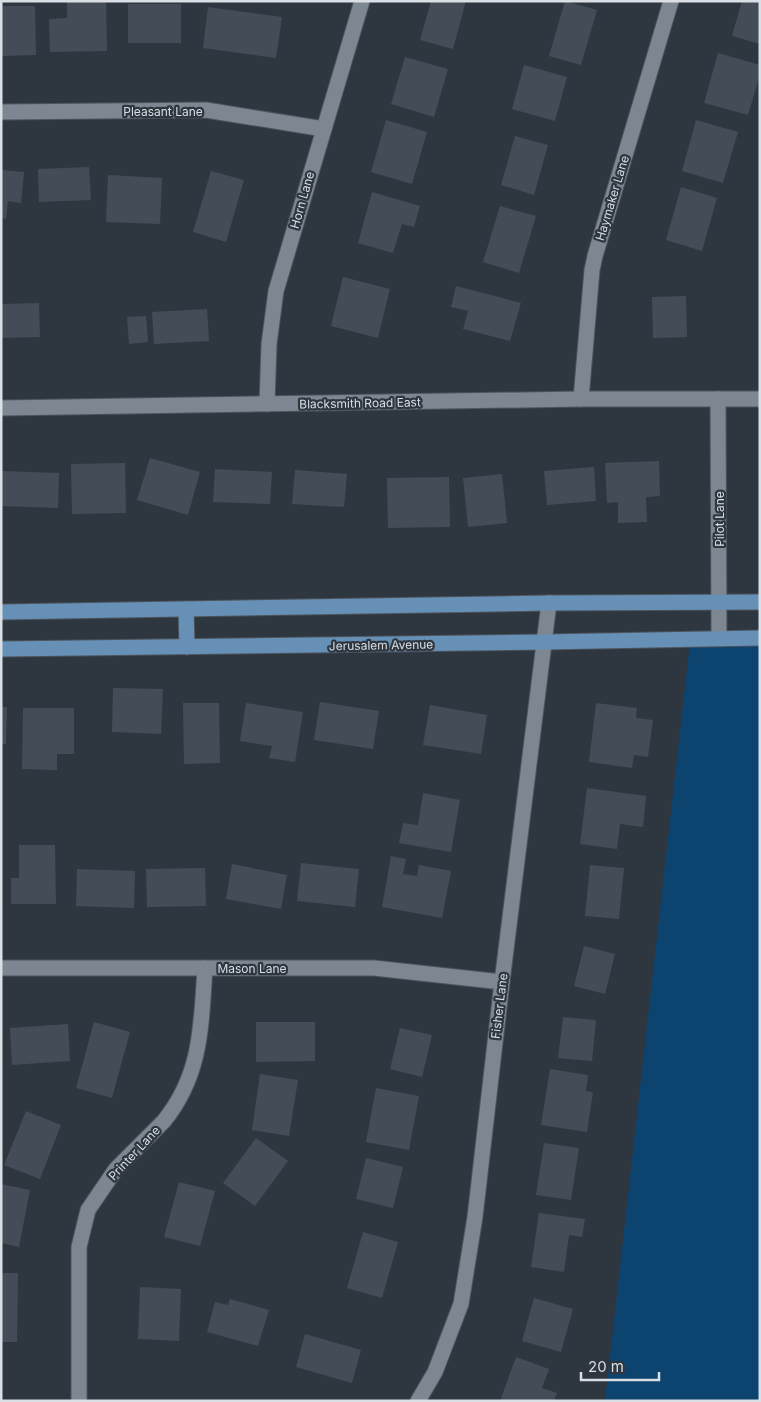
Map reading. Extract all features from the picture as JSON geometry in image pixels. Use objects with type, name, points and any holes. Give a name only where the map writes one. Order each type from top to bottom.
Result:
[{"type":"main road","points":[[1,612],[549,603],[760,602]]},
{"type":"main road","points":[[186,609],[187,647]]},
{"type":"main road","name":"Jerusalem Avenue","points":[[1,649],[760,638]]},
{"type":"street","name":"Horn Lane","points":[[267,404],[269,344],[276,291],[362,1]]},
{"type":"street","name":"Haymaker Lane","points":[[581,400],[592,270],[595,256],[671,1]]},
{"type":"street","name":"Pleasant Lane","points":[[1,112],[206,110],[324,129]]},
{"type":"street","name":"Pilot Lane","points":[[718,399],[719,638]]},
{"type":"street","name":"Blacksmith Road East","points":[[1,408],[760,399]]},
{"type":"street","name":"Fisher Lane","points":[[418,1401],[435,1372],[461,1304],[475,1217],[549,603]]},
{"type":"street","name":"Mason Lane","points":[[1,968],[374,968],[502,982]]},
{"type":"street","name":"Printer Lane","points":[[79,1401],[79,1247],[88,1210],[116,1169],[164,1121],[178,1102],[185,1088],[198,1049],[201,1032],[205,968]]},
{"type":"shaded area","points":[[760,632],[760,1401],[605,1401],[691,633]]},
{"type":"building","points":[[67,1],[106,1],[107,51],[50,52],[49,19],[67,18]]},
{"type":"building","points":[[431,1],[466,1],[453,49],[420,40]]},
{"type":"building","points":[[565,1],[597,10],[581,65],[549,56]]},
{"type":"building","points":[[742,1],[760,1],[760,44],[732,36]]},
{"type":"building","points":[[128,4],[181,4],[181,43],[128,43]]},
{"type":"building","points":[[1,6],[35,6],[36,55],[1,56]]},
{"type":"building","points":[[208,7],[282,17],[276,58],[203,48]]},
{"type":"building","points":[[718,53],[760,65],[760,74],[748,115],[704,103]]},
{"type":"building","points":[[405,57],[448,69],[434,117],[391,104]]},
{"type":"building","points":[[524,65],[567,77],[555,121],[512,109]]},
{"type":"building","points":[[386,120],[427,132],[412,184],[371,172]]},
{"type":"building","points":[[696,120],[738,132],[723,183],[682,171]]},
{"type":"building","points":[[515,136],[548,145],[534,195],[501,185]]},
{"type":"building","points":[[89,167],[91,200],[39,202],[38,169]]},
{"type":"building","points":[[1,170],[24,172],[21,203],[8,201],[6,219],[1,218]]},
{"type":"building","points":[[211,171],[244,180],[226,242],[193,232]]},
{"type":"building","points":[[108,175],[162,178],[160,224],[106,222]]},
{"type":"building","points":[[681,187],[717,198],[702,251],[666,240]]},
{"type":"building","points":[[372,192],[420,206],[414,227],[402,224],[393,253],[358,243]]},
{"type":"building","points":[[500,206],[536,216],[519,273],[483,262]]},
{"type":"building","points":[[343,277],[390,289],[378,338],[331,326]]},
{"type":"building","points":[[456,286],[521,303],[510,341],[463,329],[468,311],[451,307]]},
{"type":"building","points":[[686,296],[687,337],[653,338],[652,297]]},
{"type":"building","points":[[39,303],[40,337],[1,338],[1,304]]},
{"type":"building","points":[[207,309],[209,341],[154,344],[152,312]]},
{"type":"building","points":[[146,316],[148,342],[129,344],[127,317]]},
{"type":"building","points":[[150,458],[200,472],[188,515],[137,500]]},
{"type":"building","points":[[659,461],[660,496],[646,497],[647,522],[618,523],[618,502],[607,503],[605,463]]},
{"type":"building","points":[[125,463],[126,513],[72,514],[71,464]]},
{"type":"building","points":[[594,467],[596,501],[547,505],[544,471]]},
{"type":"building","points":[[215,469],[272,472],[270,504],[213,502]]},
{"type":"building","points":[[295,470],[347,474],[344,507],[292,504]]},
{"type":"building","points":[[2,471],[59,473],[58,508],[1,506]]},
{"type":"building","points":[[502,474],[507,523],[468,527],[463,478]]},
{"type":"building","points":[[449,477],[450,527],[388,528],[387,478]]},
{"type":"building","points":[[113,688],[163,689],[161,734],[112,732]]},
{"type":"building","points":[[320,702],[379,711],[373,749],[314,740]]},
{"type":"building","points":[[183,703],[219,703],[220,763],[184,764]]},
{"type":"building","points":[[246,703],[303,712],[295,762],[269,758],[272,746],[240,741]]},
{"type":"building","points":[[596,703],[637,708],[636,718],[653,720],[648,757],[634,755],[632,768],[589,762]]},
{"type":"building","points":[[430,705],[487,715],[481,754],[423,745]]},
{"type":"building","points":[[1,707],[7,707],[6,744],[1,744]]},
{"type":"building","points":[[23,708],[74,708],[74,754],[57,754],[57,770],[22,769]]},
{"type":"building","points":[[587,788],[646,796],[643,827],[620,824],[617,849],[580,844]]},
{"type":"building","points":[[423,793],[460,800],[451,852],[399,843],[403,823],[418,825]]},
{"type":"building","points":[[19,845],[55,845],[56,904],[11,904],[11,878],[19,878]]},
{"type":"building","points":[[391,856],[406,859],[403,874],[417,876],[419,865],[451,871],[442,918],[382,907]]},
{"type":"building","points":[[301,863],[359,869],[355,907],[297,901]]},
{"type":"building","points":[[232,864],[287,875],[281,909],[226,899]]},
{"type":"building","points":[[590,865],[624,868],[619,919],[585,916]]},
{"type":"building","points":[[205,868],[206,906],[147,907],[146,869]]},
{"type":"building","points":[[77,869],[135,871],[134,908],[76,906]]},
{"type":"building","points":[[584,946],[615,954],[605,994],[574,986]]},
{"type":"building","points":[[563,1017],[596,1020],[592,1061],[558,1058]]},
{"type":"building","points":[[94,1022],[130,1032],[112,1098],[76,1088]]},
{"type":"building","points":[[256,1022],[315,1022],[315,1061],[256,1062]]},
{"type":"building","points":[[68,1024],[70,1061],[12,1065],[10,1028]]},
{"type":"building","points":[[400,1028],[432,1035],[422,1077],[390,1069]]},
{"type":"building","points":[[550,1069],[588,1075],[586,1091],[593,1092],[587,1132],[541,1125]]},
{"type":"building","points":[[260,1074],[298,1080],[289,1136],[252,1130]]},
{"type":"building","points":[[376,1088],[419,1096],[409,1150],[366,1142]]},
{"type":"building","points":[[26,1111],[61,1125],[40,1179],[4,1165]]},
{"type":"building","points":[[256,1138],[288,1161],[255,1206],[223,1183]]},
{"type":"building","points":[[544,1143],[579,1148],[571,1200],[536,1195]]},
{"type":"building","points":[[366,1158],[403,1167],[393,1208],[356,1199]]},
{"type":"building","points":[[179,1182],[215,1191],[200,1246],[164,1237]]},
{"type":"building","points":[[1,1184],[30,1190],[19,1247],[1,1243]]},
{"type":"building","points":[[539,1213],[585,1219],[582,1237],[569,1235],[564,1272],[531,1267]]},
{"type":"building","points":[[363,1232],[398,1242],[382,1298],[347,1288]]},
{"type":"building","points":[[1,1273],[18,1273],[17,1342],[1,1342]]},
{"type":"building","points":[[140,1287],[181,1289],[179,1341],[138,1339]]},
{"type":"building","points":[[534,1298],[573,1309],[561,1352],[522,1341]]},
{"type":"building","points":[[230,1299],[269,1310],[258,1346],[207,1332],[215,1302],[228,1305]]},
{"type":"building","points":[[305,1334],[361,1350],[352,1383],[296,1367]]},
{"type":"building","points":[[516,1357],[549,1369],[542,1388],[557,1393],[554,1401],[500,1401]]}]
